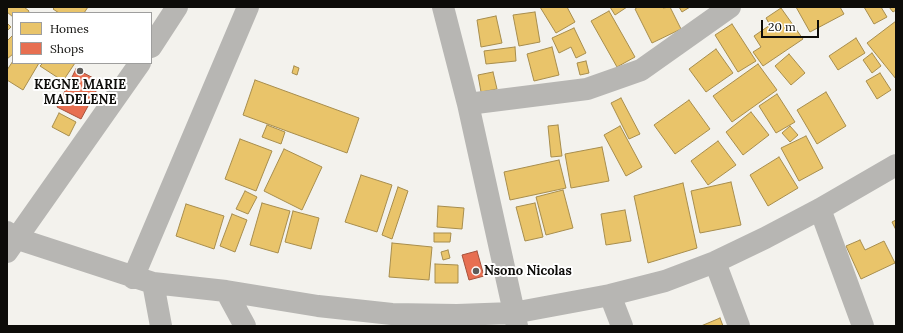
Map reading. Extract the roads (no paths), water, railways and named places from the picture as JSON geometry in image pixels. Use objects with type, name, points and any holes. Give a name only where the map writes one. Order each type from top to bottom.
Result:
[{"type":"street","points":[[152,45],[177,7]]},
{"type":"street","points":[[133,278],[248,7]]},
{"type":"street","points":[[443,7],[468,104],[515,319]]},
{"type":"street","points":[[468,104],[587,89],[641,70],[730,7]]},
{"type":"street","points":[[139,64],[10,241],[153,284],[226,291],[394,320],[457,315],[515,319],[665,281],[715,262],[765,238],[820,209],[896,165]]},
{"type":"street","points":[[820,209],[863,326]]},
{"type":"street","points":[[715,262],[739,326]]},
{"type":"street","points":[[153,284],[161,326]]},
{"type":"street","points":[[226,291],[245,326]]},
{"type":"street","points":[[610,295],[622,326]]},
{"type":"place","name":"KEGNE MARIE MADELENE","points":[[80,71]]},
{"type":"place","name":"Nsono Nicolas","points":[[476,271]]}]
